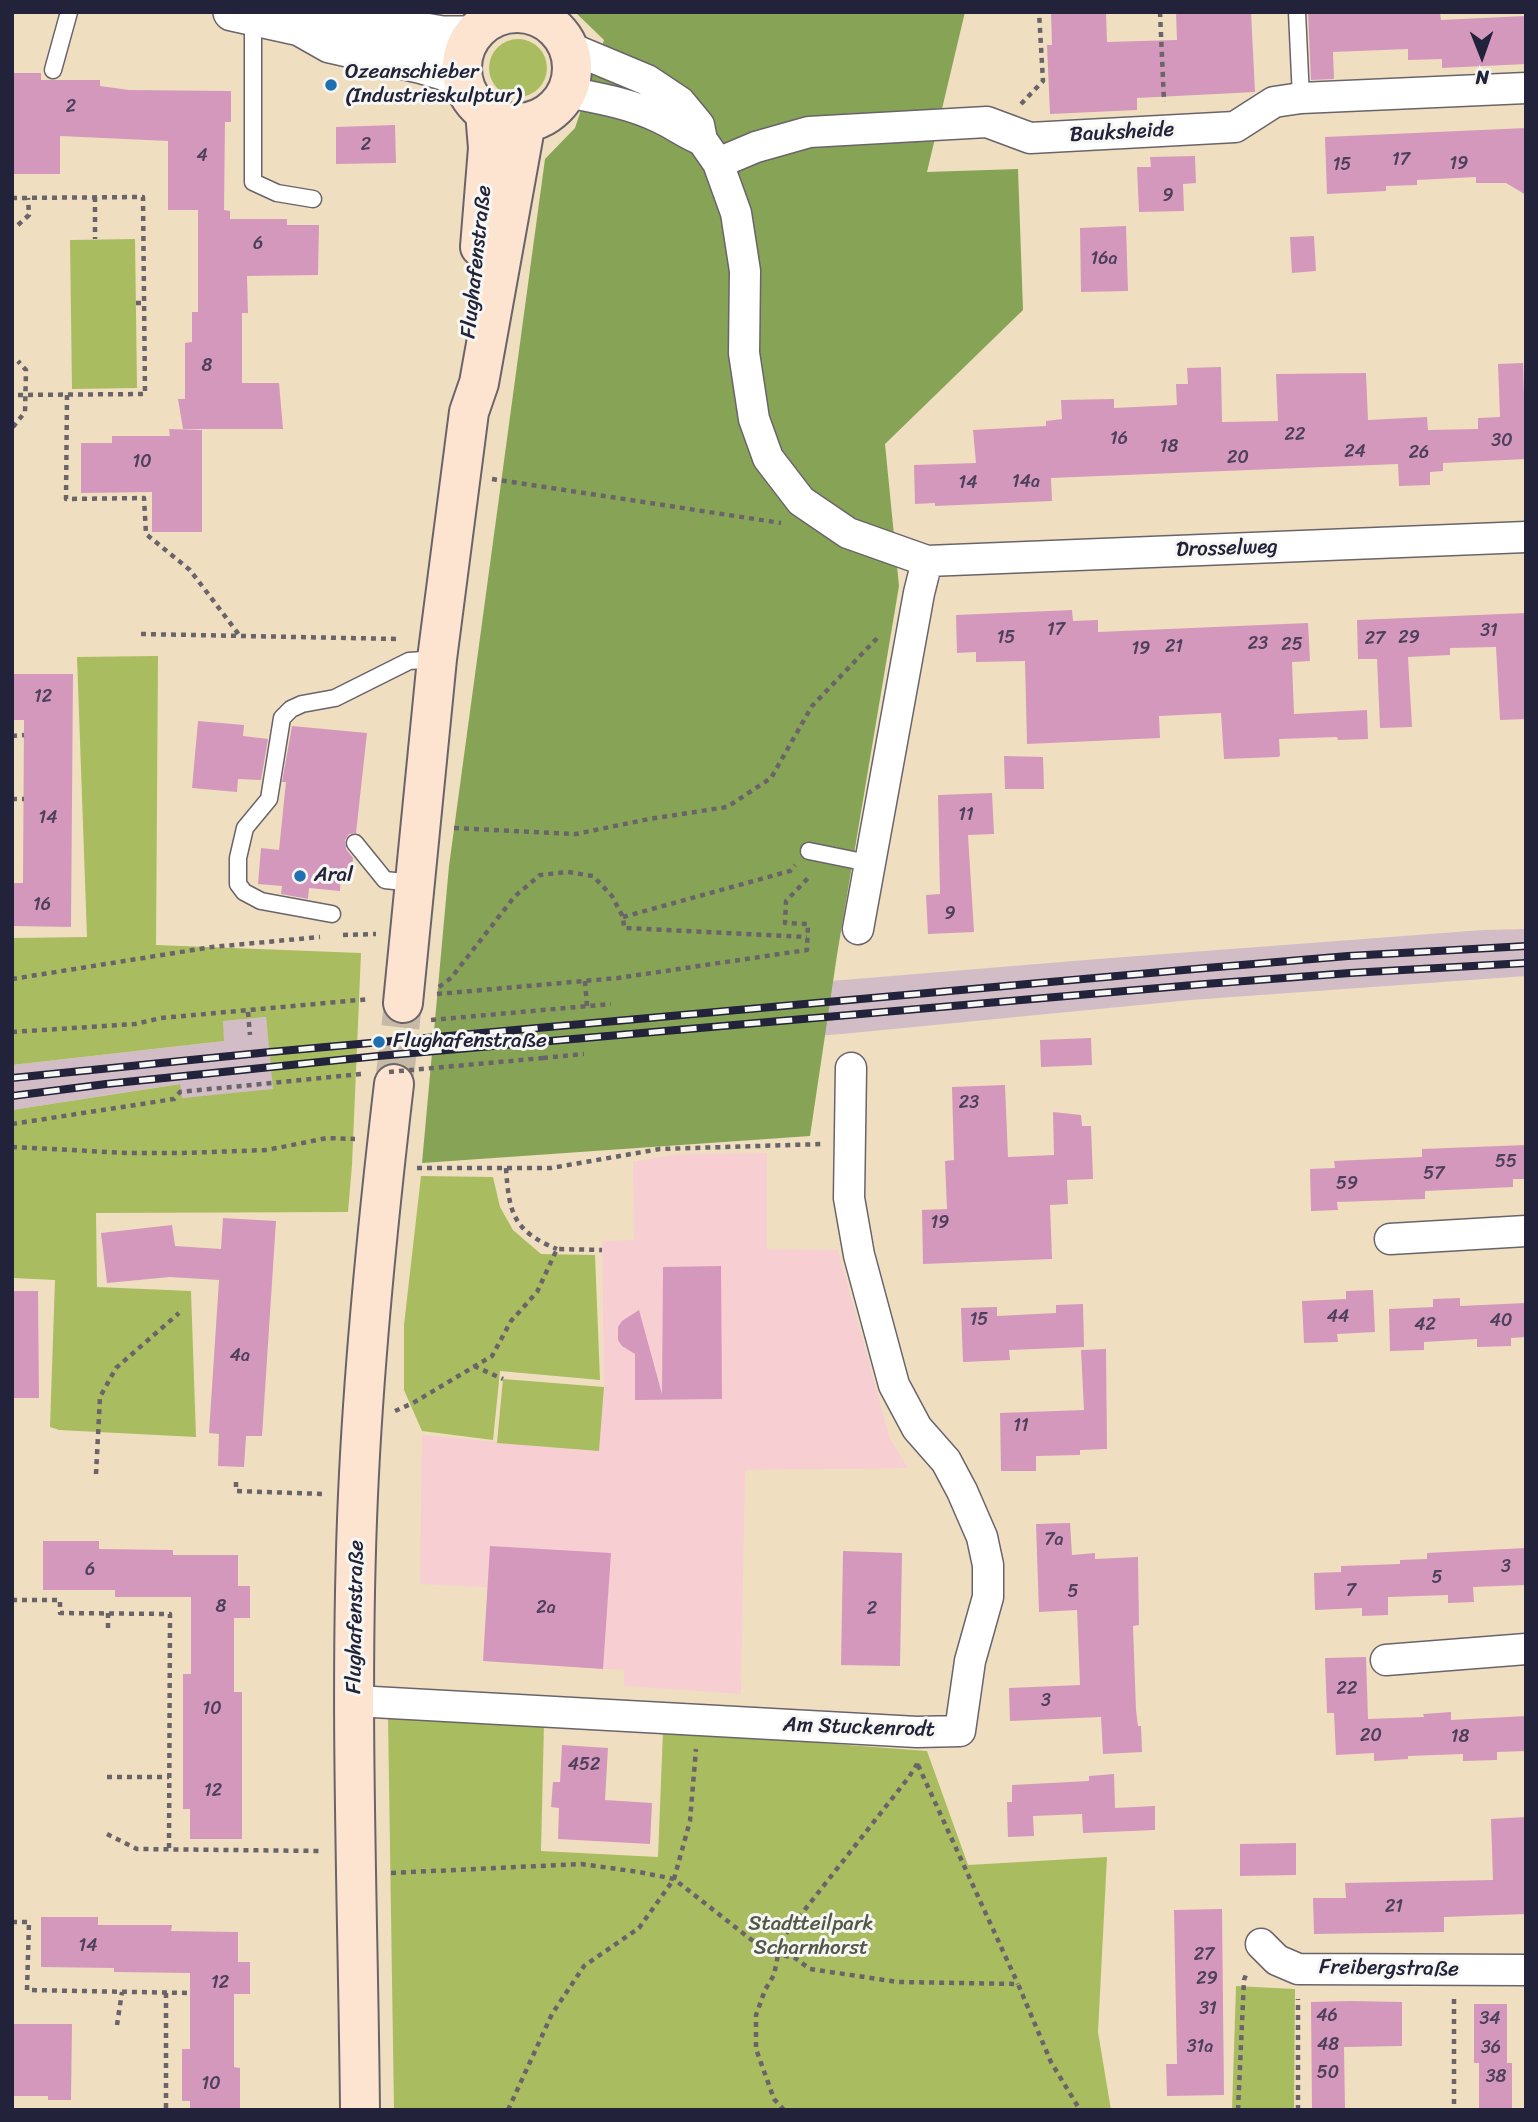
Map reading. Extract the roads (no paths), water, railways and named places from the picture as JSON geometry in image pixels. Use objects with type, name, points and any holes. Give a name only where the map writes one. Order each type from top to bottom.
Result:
[{"type":"main road","points":[[463,77],[465,48],[481,25],[523,14],[552,25],[568,47],[572,62],[567,92],[549,113],[526,122],[510,122],[485,112]]},
{"type":"main road","name":"Flughafenstraße","points":[[463,77],[471,97],[485,112],[488,148],[484,215],[463,383],[469,411]]},
{"type":"main road","name":"Flughafenstraße","points":[[407,1004],[408,937],[424,649],[469,411],[480,383],[526,122]]},
{"type":"main road","name":"Flughafenstraße","points":[[360,2110],[355,1701],[358,1495],[367,1361],[378,1077]]},
{"type":"street","points":[[243,14],[300,27],[330,44],[463,77]]},
{"type":"street","points":[[300,27],[333,16],[442,35],[473,34]]},
{"type":"street","name":"Drosselweg","points":[[568,47],[647,80],[680,102],[699,125],[736,213],[745,271],[744,353],[754,419],[768,458],[802,501],[848,533],[927,561],[1526,537]]},
{"type":"street","name":"Bauksheide","points":[[710,152],[756,147],[809,132],[987,122],[1030,138],[1235,127],[1274,102],[1301,98],[1526,88]]},
{"type":"street","points":[[567,92],[629,106],[660,117],[710,152]]},
{"type":"street","points":[[858,929],[868,863],[927,561]]},
{"type":"street","name":"Am Stuckenrodt","points":[[355,1701],[917,1732],[960,1731],[971,1661],[988,1597],[988,1565],[982,1537],[957,1481],[946,1461],[916,1427],[895,1389],[859,1255],[849,1198],[850,1068]]},
{"type":"street","points":[[1390,1240],[1526,1231]]},
{"type":"street","points":[[1387,1661],[1526,1650]]},
{"type":"street","name":"Freibergstraße","points":[[1261,1944],[1277,1960],[1298,1969],[1526,1970]]},
{"type":"lane","points":[[53,70],[69,12]]},
{"type":"lane","points":[[1297,12],[1301,98]]},
{"type":"lane","points":[[243,14],[253,182],[278,194],[313,199]]},
{"type":"lane","points":[[332,914],[261,901],[244,892],[238,884],[238,858],[245,828],[276,802],[282,718],[290,709],[302,704],[335,698],[408,661],[424,649]]},
{"type":"lane","points":[[355,843],[386,880],[413,883]]},
{"type":"lane","points":[[809,851],[868,863]]},
{"type":"tunnel","points":[[394,1084],[403,1003]]},
{"type":"railway","points":[[12,1078],[270,1052],[1206,968],[1348,956],[1526,946]]},
{"type":"railway","points":[[12,1096],[378,1056],[1205,984],[1526,963]]},
{"type":"place","name":"Ozeanschieber (Industrieskulptur)","points":[[331,85]]},
{"type":"place","name":"Aral","points":[[300,876]]},
{"type":"place","name":"Flughafenstraße","points":[[379,1042]]},
{"type":"park label","name":"Stadtteilpark Scharnhorst","points":[[811,1937]]}]
